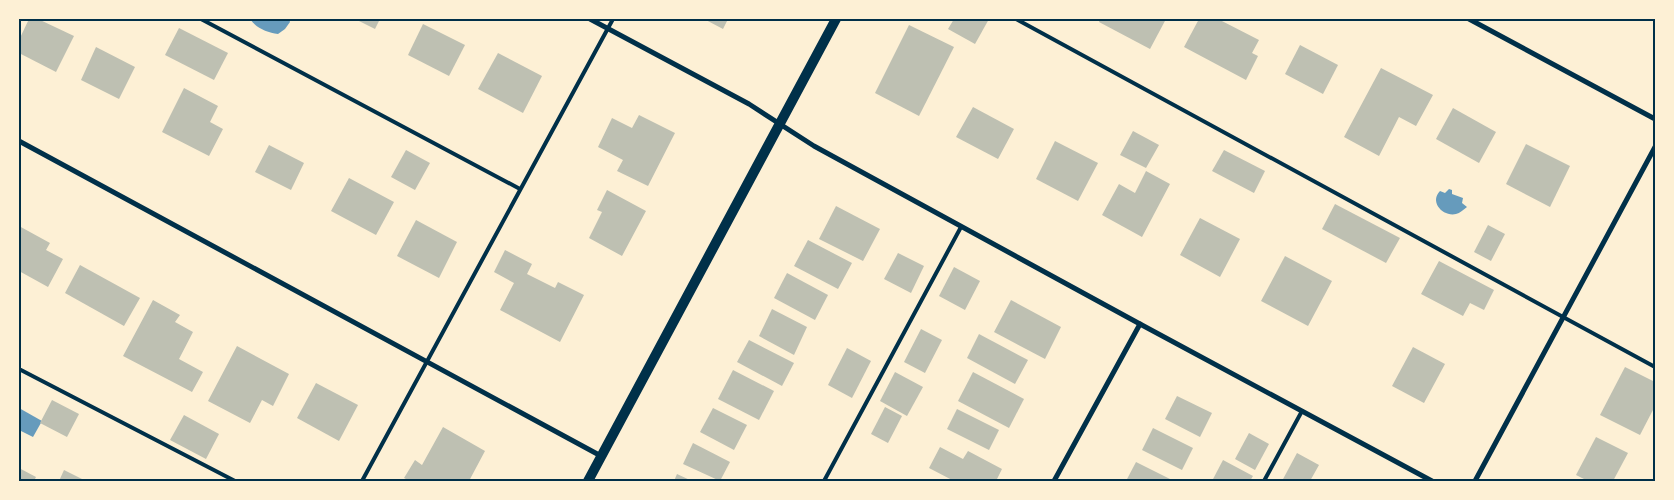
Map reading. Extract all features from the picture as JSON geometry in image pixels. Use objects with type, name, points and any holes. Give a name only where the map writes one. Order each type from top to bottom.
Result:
[{"type":"main road","points":[[588,481],[836,19]]},
{"type":"street","points":[[590,19],[748,104],[814,146],[961,227],[1432,481]]},
{"type":"street","points":[[1469,19],[1655,119]]},
{"type":"street","points":[[19,141],[601,456]]},
{"type":"street","points":[[1475,481],[1655,147]]},
{"type":"street","points":[[1054,481],[1140,324]]},
{"type":"lane","points":[[201,19],[520,189]]},
{"type":"lane","points":[[362,481],[613,19]]},
{"type":"lane","points":[[1016,19],[1655,367]]},
{"type":"lane","points":[[824,481],[961,227]]},
{"type":"lane","points":[[19,369],[235,481]]},
{"type":"lane","points":[[1264,481],[1302,411]]},
{"type":"water","points":[[250,19],[289,19],[290,22],[278,34],[262,30]]},
{"type":"water","points":[[1449,189],[1452,190],[1452,194],[1463,198],[1462,203],[1467,207],[1456,214],[1442,211],[1437,204],[1437,195],[1440,191],[1445,193]]},
{"type":"water","points":[[19,408],[42,421],[33,437],[19,430]]},
{"type":"building","points":[[29,19],[38,19],[74,36],[56,72],[19,53],[19,40]]},
{"type":"building","points":[[355,19],[380,19],[375,29]]},
{"type":"building","points":[[704,19],[728,19],[723,29]]},
{"type":"building","points":[[954,19],[989,19],[975,44],[948,29]]},
{"type":"building","points":[[1100,19],[1166,19],[1150,49],[1099,22]]},
{"type":"building","points":[[1199,19],[1218,19],[1259,40],[1252,53],[1258,56],[1246,80],[1184,47]]},
{"type":"building","points":[[423,24],[465,45],[449,76],[408,55]]},
{"type":"building","points":[[909,25],[954,47],[919,116],[875,93]]},
{"type":"building","points":[[179,28],[228,53],[214,80],[165,55]]},
{"type":"building","points":[[1300,45],[1338,65],[1323,94],[1285,74]]},
{"type":"building","points":[[96,47],[135,67],[119,99],[81,80]]},
{"type":"building","points":[[498,53],[542,76],[523,113],[478,89]]},
{"type":"building","points":[[1381,68],[1433,95],[1416,126],[1399,117],[1379,156],[1344,137]]},
{"type":"building","points":[[184,88],[218,106],[210,122],[223,129],[209,156],[162,132]]},
{"type":"building","points":[[973,107],[1014,129],[998,159],[956,137]]},
{"type":"building","points":[[1453,108],[1496,132],[1479,163],[1436,139]]},
{"type":"building","points":[[639,115],[675,133],[648,186],[617,171],[623,160],[598,147],[612,118],[632,128]]},
{"type":"building","points":[[1133,131],[1159,145],[1146,168],[1120,155]]},
{"type":"building","points":[[1055,141],[1098,163],[1078,201],[1036,179]]},
{"type":"building","points":[[1526,144],[1570,166],[1550,207],[1506,184]]},
{"type":"building","points":[[269,145],[304,163],[291,190],[255,172]]},
{"type":"building","points":[[406,150],[430,163],[415,190],[391,177]]},
{"type":"building","points":[[1224,150],[1265,171],[1254,193],[1212,171]]},
{"type":"building","points":[[1146,171],[1170,184],[1142,237],[1102,215],[1119,184],[1135,193]]},
{"type":"building","points":[[349,178],[394,202],[376,235],[331,211]]},
{"type":"building","points":[[607,190],[646,211],[622,256],[589,238],[602,212],[597,210]]},
{"type":"building","points":[[1335,204],[1400,238],[1386,263],[1322,229]]},
{"type":"building","points":[[836,206],[880,229],[863,261],[819,239]]},
{"type":"building","points":[[1200,218],[1240,239],[1220,277],[1180,255]]},
{"type":"building","points":[[416,220],[457,242],[439,278],[397,256]]},
{"type":"building","points":[[1488,225],[1505,234],[1491,261],[1474,252]]},
{"type":"building","points":[[19,226],[50,243],[46,250],[63,259],[48,287],[19,271]]},
{"type":"building","points":[[808,240],[852,263],[838,289],[794,266]]},
{"type":"building","points":[[505,250],[532,264],[527,274],[555,288],[558,282],[584,295],[560,342],[500,310],[514,283],[494,272]]},
{"type":"building","points":[[898,253],[924,266],[911,293],[884,279]]},
{"type":"building","points":[[1285,256],[1332,281],[1308,326],[1261,301]]},
{"type":"building","points":[[1439,261],[1494,290],[1484,310],[1470,303],[1463,316],[1421,294]]},
{"type":"building","points":[[80,265],[140,298],[124,326],[65,293]]},
{"type":"building","points":[[954,267],[980,281],[965,310],[939,296]]},
{"type":"building","points":[[787,273],[828,295],[815,320],[774,298]]},
{"type":"building","points":[[153,300],[180,315],[175,322],[193,332],[179,359],[203,372],[192,392],[123,356]]},
{"type":"building","points":[[1011,300],[1061,327],[1045,359],[994,332]]},
{"type":"building","points":[[772,309],[807,327],[794,355],[759,336]]},
{"type":"building","points":[[921,329],[942,340],[925,373],[904,362]]},
{"type":"building","points":[[979,334],[1028,360],[1015,384],[967,358]]},
{"type":"building","points":[[749,340],[794,363],[782,386],[737,362]]},
{"type":"building","points":[[237,346],[289,374],[273,406],[262,400],[250,423],[208,401]]},
{"type":"building","points":[[1413,347],[1445,364],[1424,403],[1392,386]]},
{"type":"building","points":[[847,348],[871,361],[852,398],[828,385]]},
{"type":"building","points":[[1625,367],[1655,382],[1655,406],[1640,435],[1600,415]]},
{"type":"building","points":[[733,370],[774,391],[759,420],[718,399]]},
{"type":"building","points":[[895,372],[923,387],[907,416],[880,401]]},
{"type":"building","points":[[973,372],[1024,399],[1009,428],[958,401]]},
{"type":"building","points":[[316,383],[358,405],[339,441],[297,418]]},
{"type":"building","points":[[1177,396],[1212,413],[1200,437],[1165,419]]},
{"type":"building","points":[[52,400],[79,414],[67,437],[40,423]]},
{"type":"building","points":[[885,407],[902,416],[888,443],[871,434]]},
{"type":"building","points":[[713,408],[747,425],[734,450],[700,432]]},
{"type":"building","points":[[957,409],[999,430],[989,450],[947,429]]},
{"type":"building","points":[[184,415],[219,434],[206,459],[170,440]]},
{"type":"building","points":[[443,427],[485,451],[469,481],[410,481],[404,478],[415,460],[422,465]]},
{"type":"building","points":[[1153,428],[1193,448],[1182,470],[1142,450]]},
{"type":"building","points":[[1249,433],[1269,444],[1255,470],[1235,459]]},
{"type":"building","points":[[1596,437],[1628,453],[1613,481],[1588,481],[1576,475]]},
{"type":"building","points":[[693,443],[730,462],[720,481],[683,464]]},
{"type":"building","points":[[940,447],[963,459],[968,451],[1002,469],[996,481],[954,481],[929,468]]},
{"type":"building","points":[[1297,453],[1319,465],[1310,481],[1282,481]]},
{"type":"building","points":[[1223,460],[1253,476],[1250,481],[1212,481]]},
{"type":"building","points":[[1136,462],[1174,481],[1126,481]]},
{"type":"building","points":[[19,468],[36,477],[34,481],[19,481]]},
{"type":"building","points":[[64,470],[86,481],[59,481]]},
{"type":"building","points":[[677,474],[692,481],[674,481]]}]
